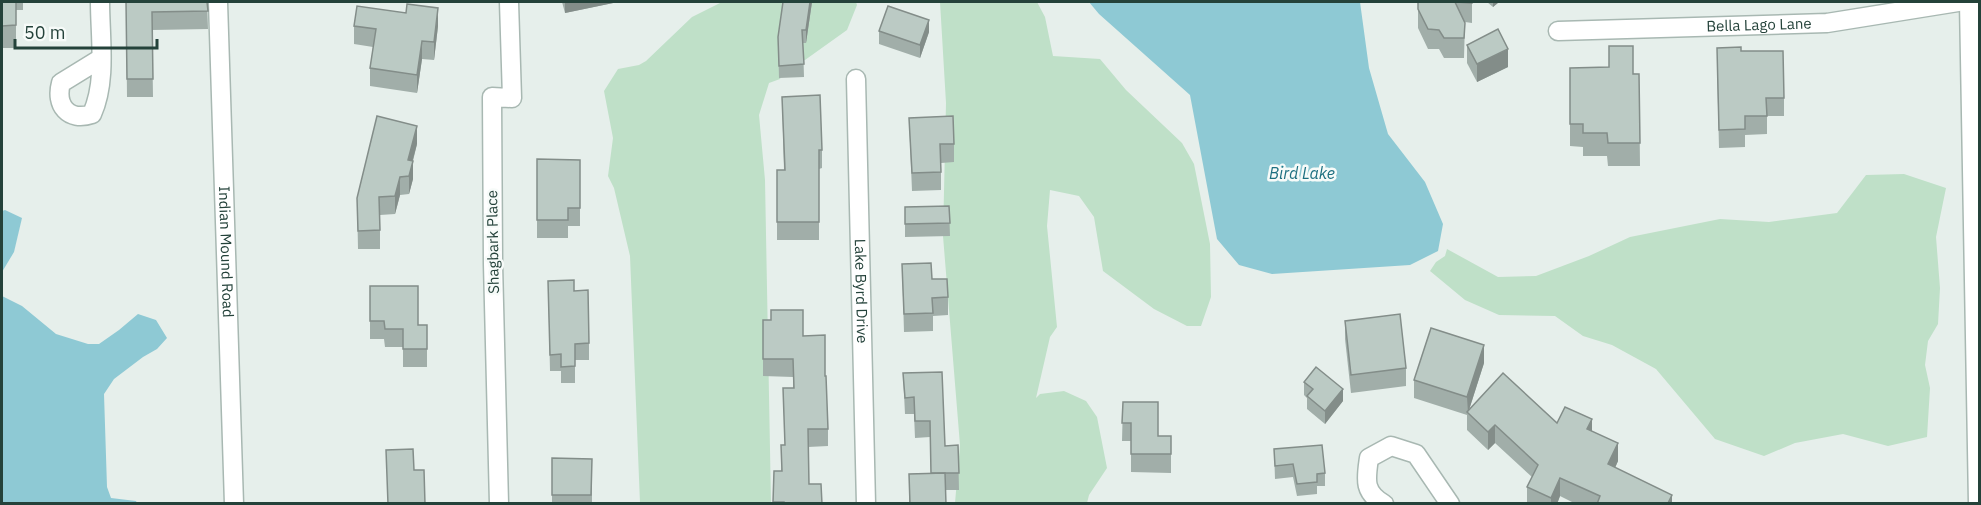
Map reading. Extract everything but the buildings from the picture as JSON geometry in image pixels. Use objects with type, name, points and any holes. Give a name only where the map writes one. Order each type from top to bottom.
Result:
[{"type":"street","points":[[100,2],[100,59]]},
{"type":"street","name":"Indian Mound Road","points":[[218,2],[234,504]]},
{"type":"street","name":"Shagbark Place","points":[[498,504],[492,97],[512,98],[510,2]]},
{"type":"street","name":"Bella Lago Lane","points":[[1558,31],[1827,23],[1958,2]]},
{"type":"street","points":[[1969,2],[1978,504]]},
{"type":"street","name":"Lake Byrd Drive","points":[[856,79],[866,504]]},
{"type":"street","points":[[1384,504],[1374,498],[1366,480],[1370,458],[1391,446],[1416,454],[1450,504]]},
{"type":"green space","points":[[722,2],[856,2],[857,5],[847,30],[805,60],[787,64],[780,79],[769,83],[759,115],[765,180],[771,503],[640,503],[630,256],[614,188],[608,176],[613,138],[604,91],[618,69],[639,65],[646,61],[692,17]]},
{"type":"green space","points":[[940,2],[1037,2],[1045,17],[1053,56],[1100,59],[1126,90],[1182,143],[1194,164],[1210,244],[1211,297],[1201,326],[1187,326],[1154,309],[1103,271],[1094,217],[1079,196],[1050,190],[1047,226],[1057,327],[1050,337],[1036,398],[1040,394],[1064,391],[1086,401],[1097,417],[1107,468],[1089,495],[1087,503],[955,503],[960,445],[943,236],[946,103]]},
{"type":"green space","points":[[1904,174],[1946,188],[1936,237],[1940,288],[1938,324],[1928,341],[1925,365],[1930,388],[1927,437],[1888,446],[1843,434],[1795,443],[1764,456],[1715,439],[1656,369],[1612,345],[1583,336],[1555,316],[1499,315],[1465,300],[1430,271],[1436,262],[1445,256],[1447,249],[1498,277],[1536,276],[1589,256],[1630,237],[1720,219],[1769,222],[1837,213],[1866,175]]},
{"type":"water","name":"Bird Lake","points":[[1089,2],[1360,2],[1369,68],[1388,134],[1425,182],[1443,224],[1438,251],[1410,265],[1272,274],[1239,265],[1217,239],[1190,95],[1099,14]]},
{"type":"water","points":[[5,210],[22,218],[14,252],[2,272],[2,211]]},
{"type":"water","points":[[2,296],[22,306],[56,334],[88,344],[99,344],[138,314],[156,320],[167,338],[157,349],[114,379],[104,394],[107,487],[111,498],[137,503],[2,503]]}]
